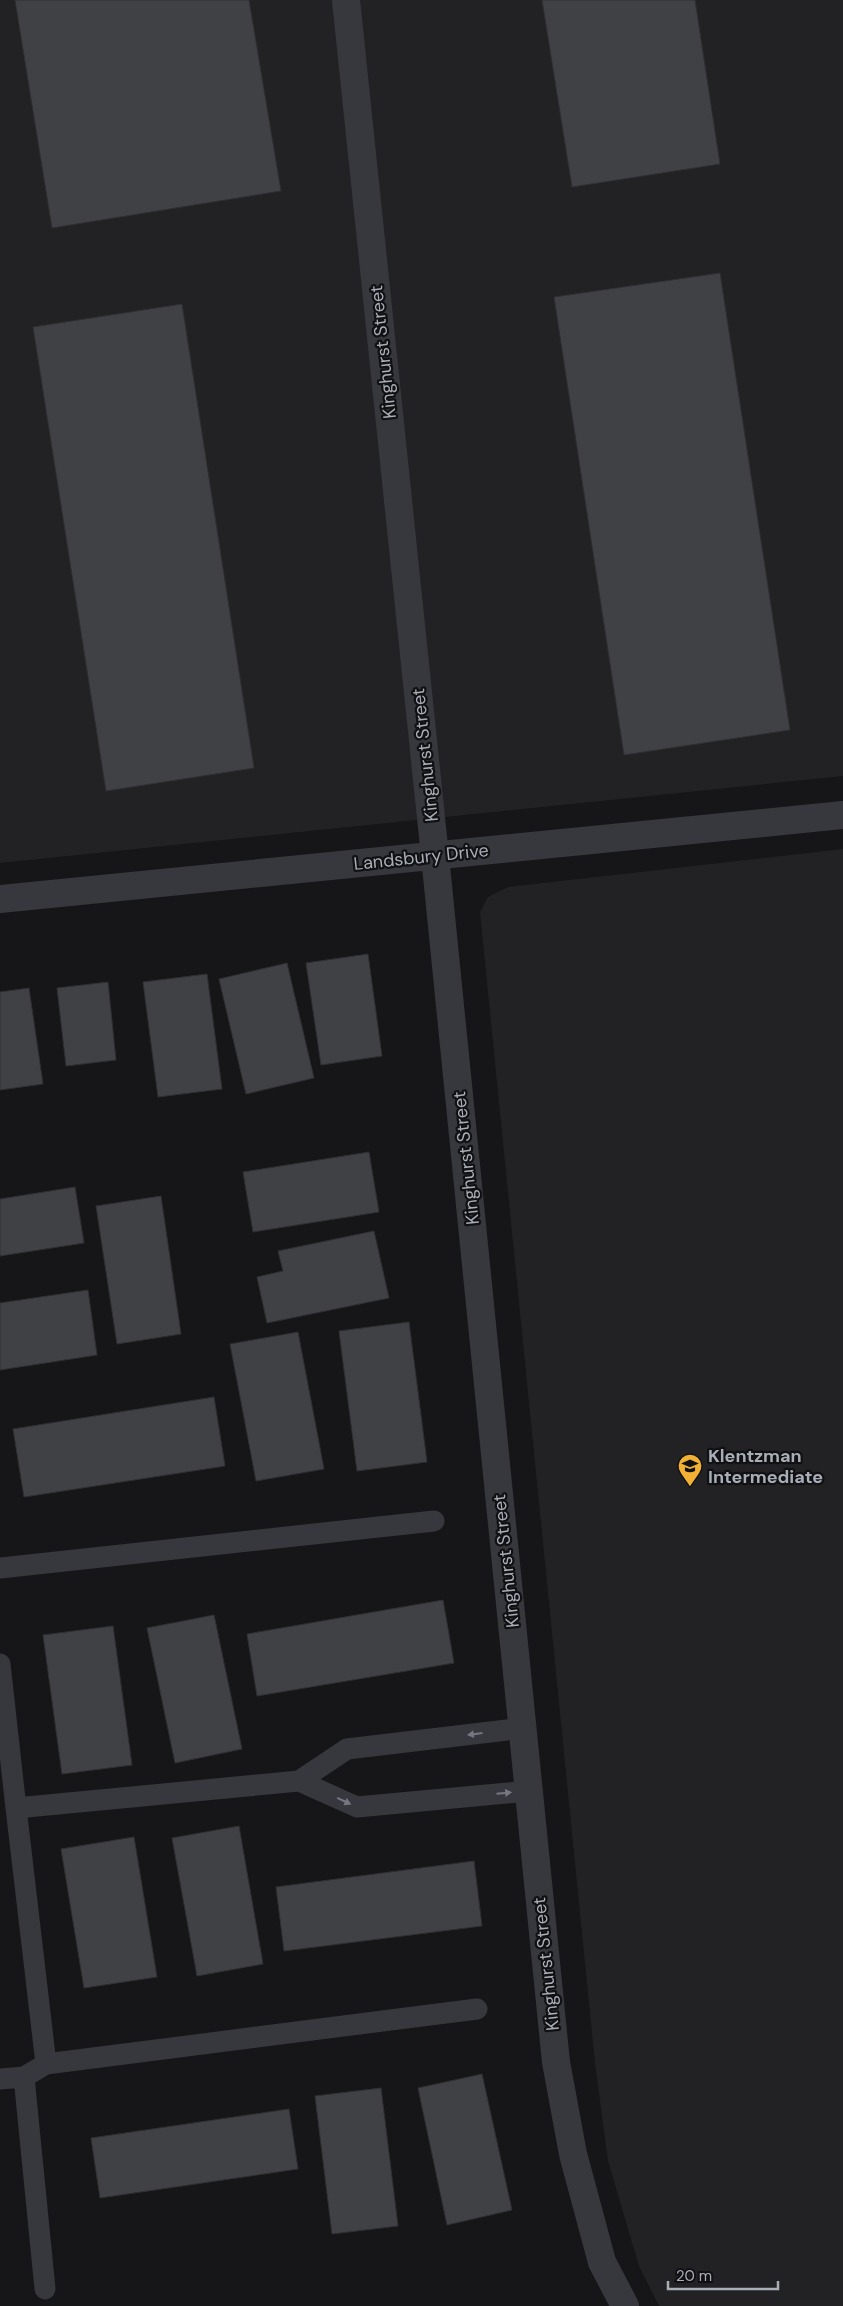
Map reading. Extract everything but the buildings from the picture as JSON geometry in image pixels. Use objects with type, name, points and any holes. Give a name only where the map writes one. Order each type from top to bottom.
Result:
[{"type":"street","name":"Kinghurst Street","points":[[346,0],[435,856],[556,2062],[571,2145],[602,2262],[624,2306]]},
{"type":"street","name":"Landsbury Drive","points":[[0,899],[843,815]]},
{"type":"lane","points":[[0,1568],[434,1521]]},
{"type":"lane","points":[[0,1664],[46,2064]]},
{"type":"lane","points":[[16,1808],[299,1781],[347,1749],[523,1728]]},
{"type":"lane","points":[[299,1781],[357,1807],[529,1791]]},
{"type":"lane","points":[[0,2079],[24,2076],[46,2064],[477,2009]]},
{"type":"lane","points":[[24,2076],[45,2289]]},
{"type":"shaded area","points":[[0,0],[843,0],[843,776],[0,863]]},
{"type":"shaded area","name":"Klentzman Intermediate","points":[[843,849],[843,2306],[659,2306],[639,2266],[608,2161],[595,2063],[480,912],[488,897],[508,887]]},
{"type":"place","name":"Klentzman Intermediate","points":[[690,1487]]}]
